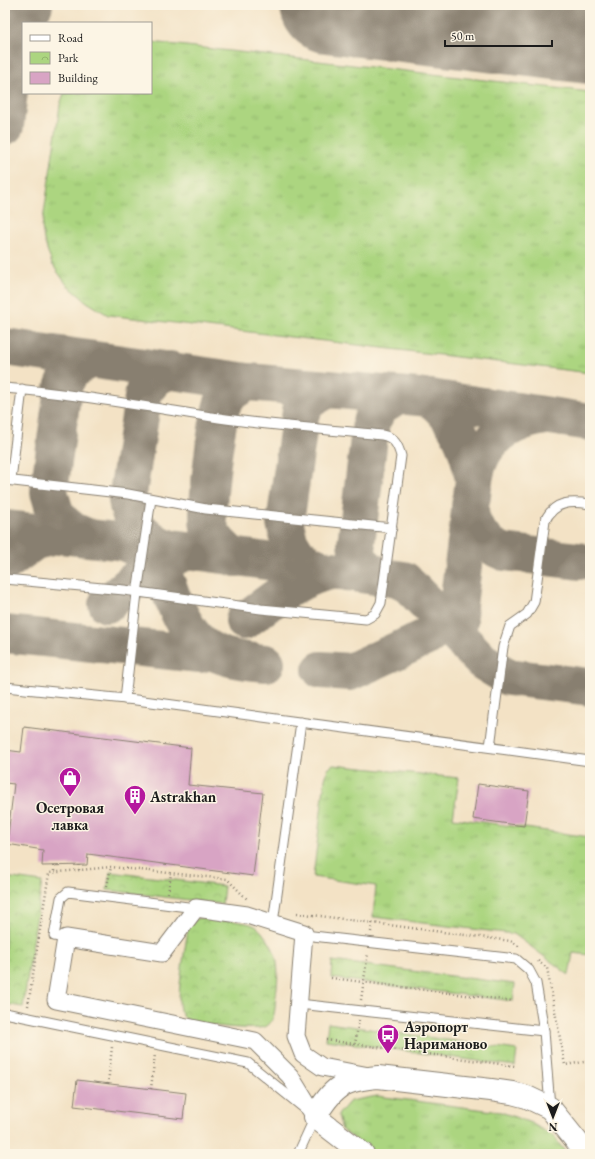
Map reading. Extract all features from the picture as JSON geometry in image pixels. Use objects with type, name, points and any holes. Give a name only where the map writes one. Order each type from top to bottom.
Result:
[{"type":"main road","points":[[363,1154],[315,1117],[334,1090],[344,1083],[359,1079],[378,1077],[512,1093],[527,1098],[550,1108],[587,1154]]},
{"type":"street","points":[[315,1117],[290,1076],[255,1041],[56,1000],[66,938],[162,953],[196,908],[248,915],[304,933],[300,1004],[296,1036],[303,1054],[322,1067],[378,1077]]},
{"type":"lane","points":[[5,388],[62,393],[220,418],[297,428],[389,436],[396,443],[401,456],[381,603],[375,614],[366,619],[269,610],[138,592],[5,579]]},
{"type":"lane","points":[[22,390],[8,480],[151,499],[206,509],[392,528]]},
{"type":"lane","points":[[125,699],[151,499]]},
{"type":"lane","points":[[490,747],[506,636],[510,626],[527,614],[534,602],[548,515],[554,508],[565,502],[590,504]]},
{"type":"lane","points":[[5,688],[125,699],[590,761]]},
{"type":"lane","points":[[273,923],[301,722]]},
{"type":"lane","points":[[66,938],[54,936],[61,898],[68,892],[196,908]]},
{"type":"lane","points":[[304,935],[516,959],[529,970],[536,983],[544,1030],[550,1108]]},
{"type":"lane","points":[[300,1004],[544,1030]]},
{"type":"lane","points":[[5,1013],[248,1063],[315,1117],[298,1154]]},
{"type":"path","points":[[79,865],[79,870]]},
{"type":"path","points":[[54,866],[54,873]]},
{"type":"path","points":[[26,1017],[49,873],[111,867],[227,879],[251,903]]},
{"type":"path","points":[[331,978],[513,1001]]},
{"type":"path","points":[[326,1040],[355,1044]]},
{"type":"path","points":[[108,1084],[112,1044]]},
{"type":"path","points":[[148,1051],[163,1054]]},
{"type":"green space","points":[[152,42],[590,92],[590,373],[108,315],[87,302],[67,285],[52,264],[44,240],[42,227],[60,105],[64,94],[152,94]]},
{"type":"green space","points":[[333,765],[459,778],[453,818],[590,837],[590,955],[573,953],[569,975],[514,934],[373,917],[376,886],[313,877],[325,779],[328,769]]},
{"type":"green space","points":[[110,872],[224,886],[222,904],[107,890]]},
{"type":"green space","points":[[5,877],[42,882],[23,1007],[5,1004]]},
{"type":"green space","points":[[199,918],[248,923],[259,929],[269,942],[276,956],[278,979],[274,1016],[267,1026],[261,1028],[240,1028],[213,1025],[192,1021],[186,1019],[182,1015],[179,1003],[179,994],[188,928],[195,920]]},
{"type":"green space","points":[[332,961],[515,984],[513,1001],[331,978]]},
{"type":"green space","points":[[328,1023],[517,1050],[515,1066],[326,1040]]},
{"type":"green space","points":[[377,1096],[501,1112],[531,1123],[553,1136],[567,1154],[375,1154],[342,1130],[338,1115],[350,1101]]},
{"type":"building","name":"Astrakhan","points":[[24,727],[191,748],[188,785],[263,793],[253,876],[88,854],[87,865],[42,866],[43,850],[7,844],[14,784],[5,783],[5,750],[21,752]]},
{"type":"building","points":[[478,784],[529,791],[524,826],[473,819]]},
{"type":"building","points":[[77,1080],[186,1093],[183,1119],[74,1106]]},
{"type":"taxiway","points":[[5,126],[16,30],[34,5]]},
{"type":"taxiway","points":[[5,347],[248,382],[430,398],[590,422]]},
{"type":"taxiway","points":[[89,538],[73,531],[62,522],[55,512],[49,492],[63,388],[70,374],[80,365],[90,360]]},
{"type":"taxiway","points":[[163,547],[149,538],[134,522],[127,500],[144,391],[156,377],[170,370]]},
{"type":"taxiway","points":[[236,558],[220,545],[211,532],[208,518],[208,504],[220,412],[223,403],[228,396],[248,382]]},
{"type":"taxiway","points":[[321,569],[308,563],[297,554],[289,541],[285,523],[301,411],[309,400],[328,389]]},
{"type":"taxiway","points":[[376,576],[359,560],[356,544],[371,422],[379,408],[398,396]]},
{"type":"taxiway","points":[[430,398],[440,406],[455,425],[469,456],[474,480]]},
{"type":"taxiway","points":[[546,416],[516,424],[497,436],[486,448],[479,460],[475,474],[470,508],[471,518],[481,536],[492,546],[504,552],[579,561]]},
{"type":"taxiway","points":[[459,622],[458,605],[470,511]]},
{"type":"taxiway","points":[[5,529],[144,544],[404,580],[482,661],[508,677],[590,687]]},
{"type":"taxiway","points":[[5,563],[35,541],[60,535]]},
{"type":"taxiway","points":[[124,542],[148,555],[160,569],[180,615],[188,629],[197,640],[218,654],[231,658],[266,663]]},
{"type":"taxiway","points":[[107,604],[150,568],[159,562],[179,555]]},
{"type":"taxiway","points":[[244,621],[285,591],[307,579],[331,571]]},
{"type":"taxiway","points":[[321,670],[350,672],[427,637],[439,628],[459,597]]},
{"type":"taxiway","points":[[5,634],[200,654],[207,649]]},
{"type":"runway","points":[[328,5],[590,36]]},
{"type":"place","name":"Осетровая лавка","points":[[70,798]]},
{"type":"place","name":"Astrakhan","points":[[135,816]]},
{"type":"place","name":"Аэропорт Нариманово","points":[[388,1054]]}]
